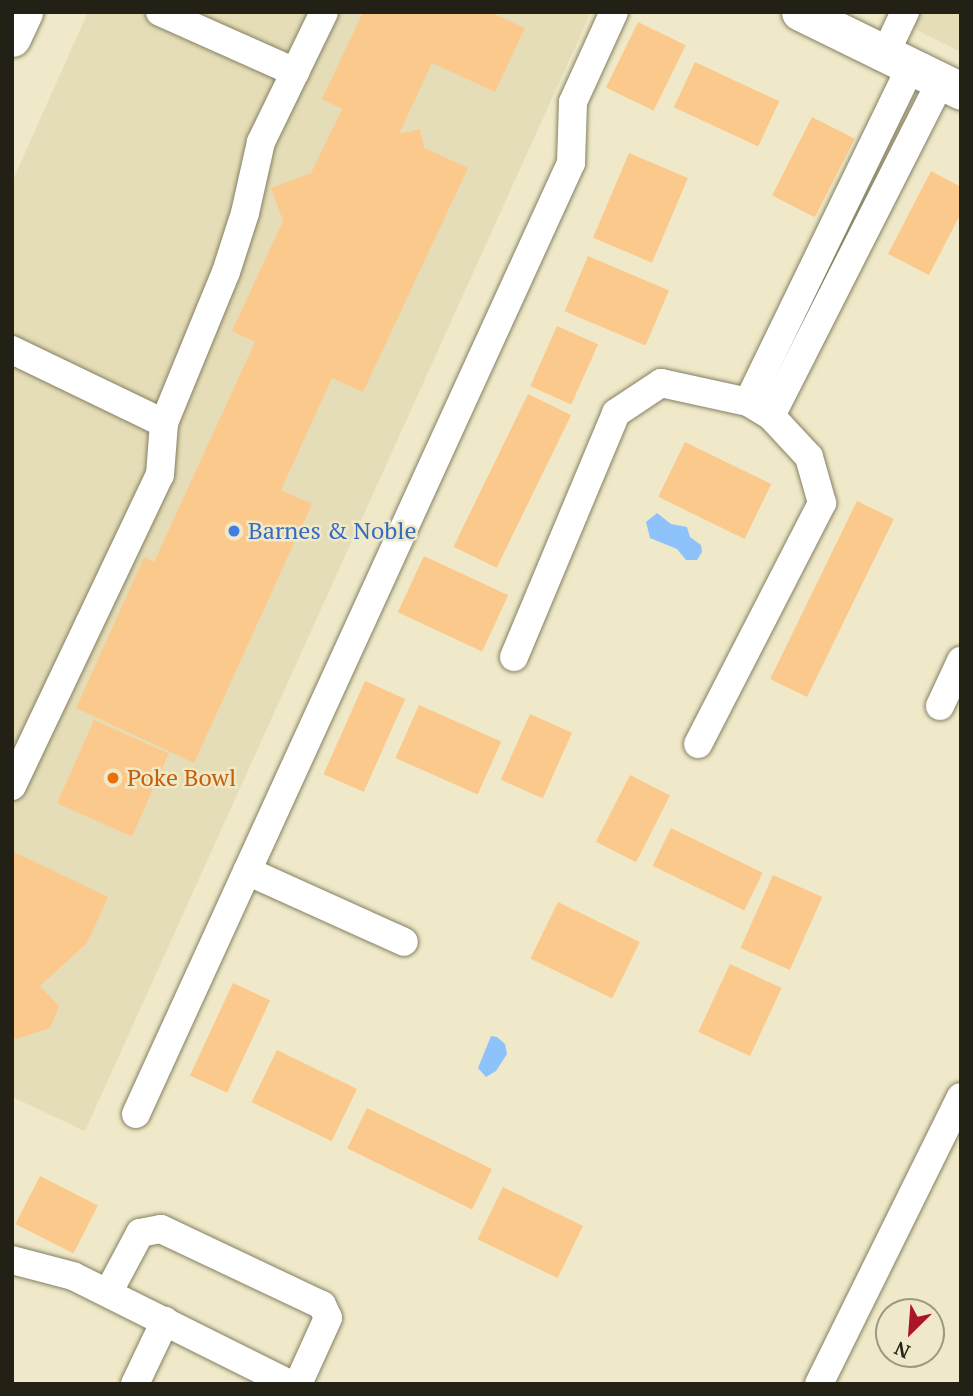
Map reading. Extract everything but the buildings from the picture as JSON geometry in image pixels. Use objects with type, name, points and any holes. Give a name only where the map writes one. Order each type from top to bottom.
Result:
[{"type":"main road","points":[[12,38],[24,12]]},
{"type":"main road","points":[[800,12],[925,73]]},
{"type":"street","points":[[160,12],[295,72]]},
{"type":"street","points":[[12,786],[160,475],[164,423],[226,272],[245,213],[261,142],[324,12]]},
{"type":"street","points":[[136,1114],[571,163],[573,102],[614,12]]},
{"type":"street","points":[[759,409],[925,73],[905,12]]},
{"type":"street","points":[[12,350],[164,423]]},
{"type":"street","points":[[514,657],[616,413],[661,383],[759,409],[809,457],[822,503],[698,744]]},
{"type":"street","points":[[940,706],[961,661]]},
{"type":"street","points":[[247,871],[404,942]]},
{"type":"street","points":[[819,1384],[961,1097]]},
{"type":"street","points":[[108,1293],[139,1233],[161,1229],[322,1305],[328,1318],[298,1384]]},
{"type":"street","points":[[12,1260],[73,1276],[290,1384]]},
{"type":"street","points":[[135,1384],[165,1321]]},
{"type":"shaded area","points":[[88,12],[591,12],[85,1131],[12,1097],[12,182]]},
{"type":"shaded area","points":[[880,12],[961,12],[961,52]]},
{"type":"water","points":[[657,513],[671,524],[687,527],[690,537],[701,545],[702,552],[697,560],[686,560],[677,549],[650,538],[646,522]]},
{"type":"water","points":[[491,1036],[497,1037],[505,1044],[507,1054],[496,1071],[486,1077],[478,1068]]},
{"type":"place","name":"Barnes & Noble","points":[[234,531]]},
{"type":"place","name":"Poke Bowl","points":[[113,778]]}]
